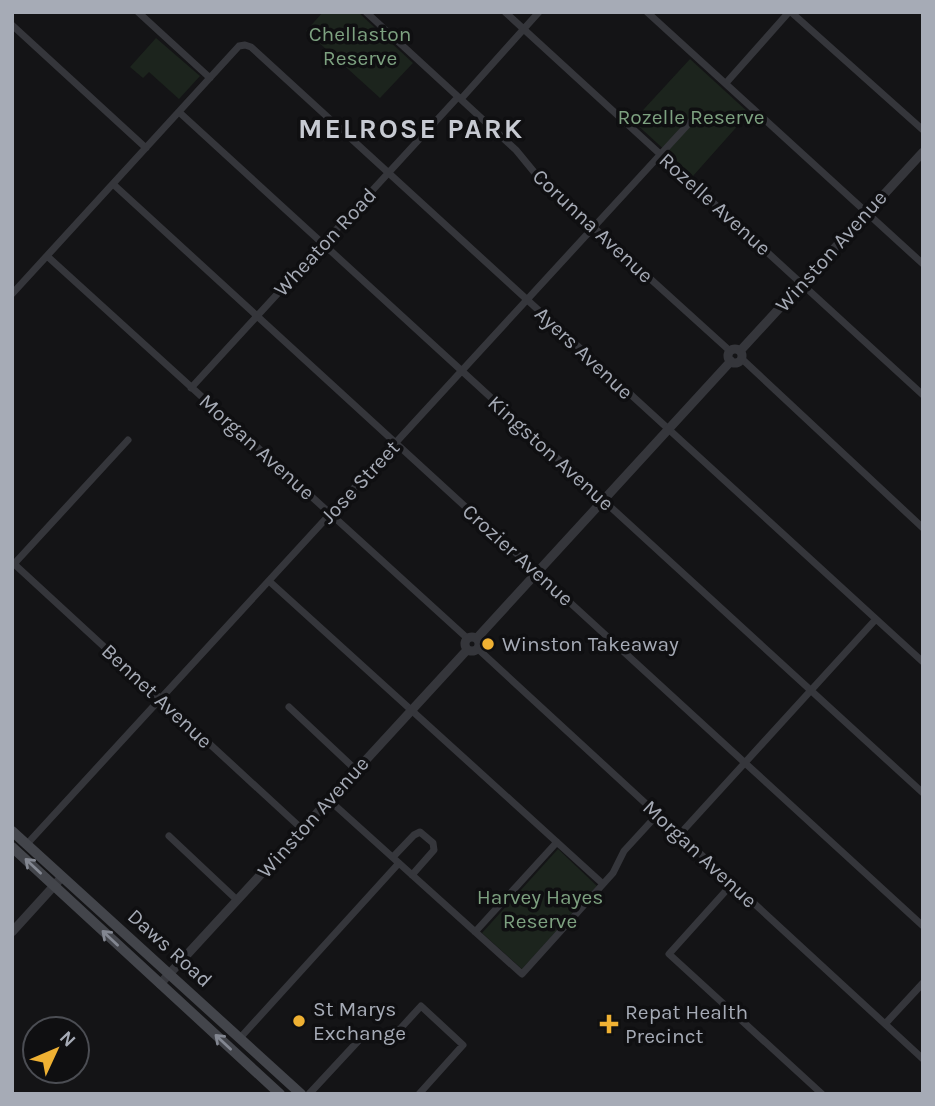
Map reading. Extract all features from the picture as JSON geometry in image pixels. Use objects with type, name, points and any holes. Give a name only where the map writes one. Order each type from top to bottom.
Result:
[{"type":"main road","name":"Daws Road","points":[[12,831],[300,1094]]},
{"type":"main road","name":"Daws Road","points":[[12,847],[274,1092]]},
{"type":"street","points":[[12,294],[209,78],[138,12]]},
{"type":"street","name":"Corunna Avenue","points":[[366,12],[516,150],[539,178],[923,528]]},
{"type":"street","name":"Rozelle Avenue","points":[[505,12],[923,395]]},
{"type":"street","name":"Wheaton Road","points":[[191,388],[539,12]]},
{"type":"street","points":[[647,12],[923,264]]},
{"type":"street","points":[[726,83],[790,12],[923,130]]},
{"type":"street","points":[[12,25],[146,148]]},
{"type":"street","name":"Ayers Avenue","points":[[209,78],[239,46],[245,44],[251,47],[923,662]]},
{"type":"street","name":"Kingston Avenue","points":[[179,112],[923,793]]},
{"type":"street","name":"Jose Street","points":[[27,845],[693,119]]},
{"type":"street","name":"Winston Avenue","points":[[160,984],[467,650],[464,645],[474,642],[923,152]]},
{"type":"street","name":"Crozier Avenue","points":[[113,184],[923,926]]},
{"type":"street","name":"Morgan Avenue","points":[[47,257],[474,642],[657,815],[923,1059]]},
{"type":"street","points":[[13,563],[128,440]]},
{"type":"street","name":"Bennet Avenue","points":[[13,563],[302,829]]},
{"type":"street","points":[[269,581],[603,884]]},
{"type":"street","points":[[679,835],[876,620]]},
{"type":"street","points":[[289,707],[356,770]]},
{"type":"street","points":[[329,800],[522,974],[613,873],[624,851],[657,815]]},
{"type":"street","points":[[240,1038],[396,860],[414,835],[420,832],[433,843],[434,850],[412,875]]},
{"type":"street","points":[[169,836],[237,900]]},
{"type":"street","points":[[475,932],[557,842]]},
{"type":"street","points":[[12,932],[62,877]]},
{"type":"street","points":[[732,884],[669,954],[822,1094]]},
{"type":"street","points":[[885,1024],[923,983]]},
{"type":"street","points":[[309,1094],[361,1038],[400,1030],[421,1006],[463,1045],[419,1094]]},
{"type":"green space","name":"Chellaston Reserve","points":[[323,12],[358,12],[413,63],[380,98],[306,31]]},
{"type":"green space","points":[[156,38],[200,76],[179,99],[149,72],[143,78],[130,67]]},
{"type":"green space","name":"Rozelle Reserve","points":[[690,59],[749,113],[693,176],[633,121]]},
{"type":"green space","name":"Harvey Hayes Reserve","points":[[558,849],[597,886],[522,969],[482,933]]},
{"type":"place","name":"Winston Takeaway","points":[[488,644]]},
{"type":"place","name":"St Marys Exchange","points":[[299,1021]]},
{"type":"place","name":"Repat Health Precinct","points":[[609,1024]]},
{"type":"district","name":"MELROSE PARK","points":[[411,128]]}]
